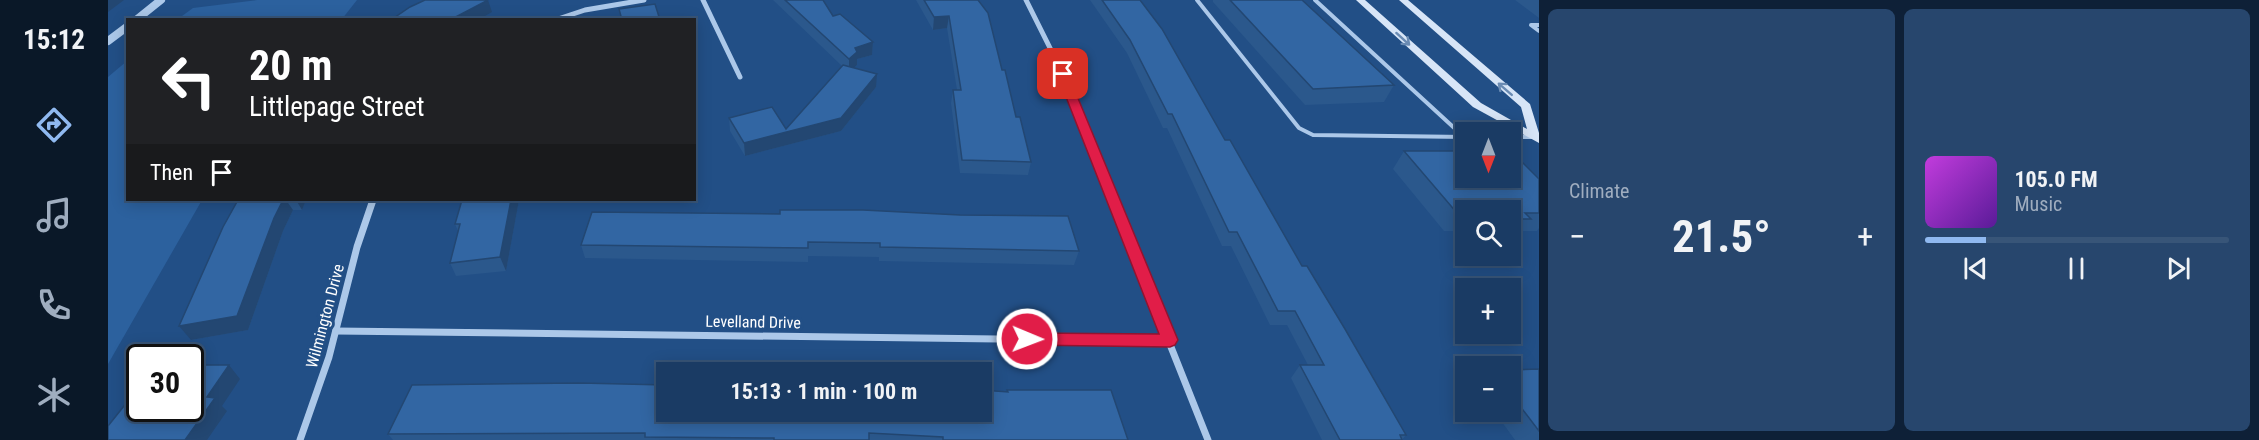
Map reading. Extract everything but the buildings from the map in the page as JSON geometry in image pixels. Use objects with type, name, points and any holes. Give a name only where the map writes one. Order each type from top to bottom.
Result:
[{"type":"main road","points":[[1360,0],[1477,105],[1537,138]]},
{"type":"main road","points":[[1403,0],[1526,106],[1537,138]]},
{"type":"street","points":[[138,18],[161,0]]},
{"type":"street","points":[[561,18],[585,10],[644,0]]},
{"type":"street","points":[[703,0],[740,77]]},
{"type":"street","points":[[1026,0],[1063,74],[1208,440]]},
{"type":"street","points":[[108,41],[126,28]]},
{"type":"street","name":"Wilmington Drive","points":[[300,440],[315,402],[336,331],[363,223],[373,201]]},
{"type":"street","name":"Levelland Drive","points":[[336,331],[1170,340]]},
{"type":"lane","points":[[1197,0],[1299,128],[1313,135],[1455,137]]},
{"type":"lane","points":[[1315,0],[1455,129]]},
{"type":"lane","points":[[1539,25],[1531,25],[1539,31]]},
{"type":"lane","points":[[1521,137],[1537,138]]},
{"type":"shaded area","points":[[257,0],[357,0],[343,18],[179,18],[193,8]]},
{"type":"shaded area","points":[[126,62],[126,201],[201,201],[108,364],[108,77]]},
{"type":"route","points":[[1027,339],[1170,340],[1063,74]]}]
